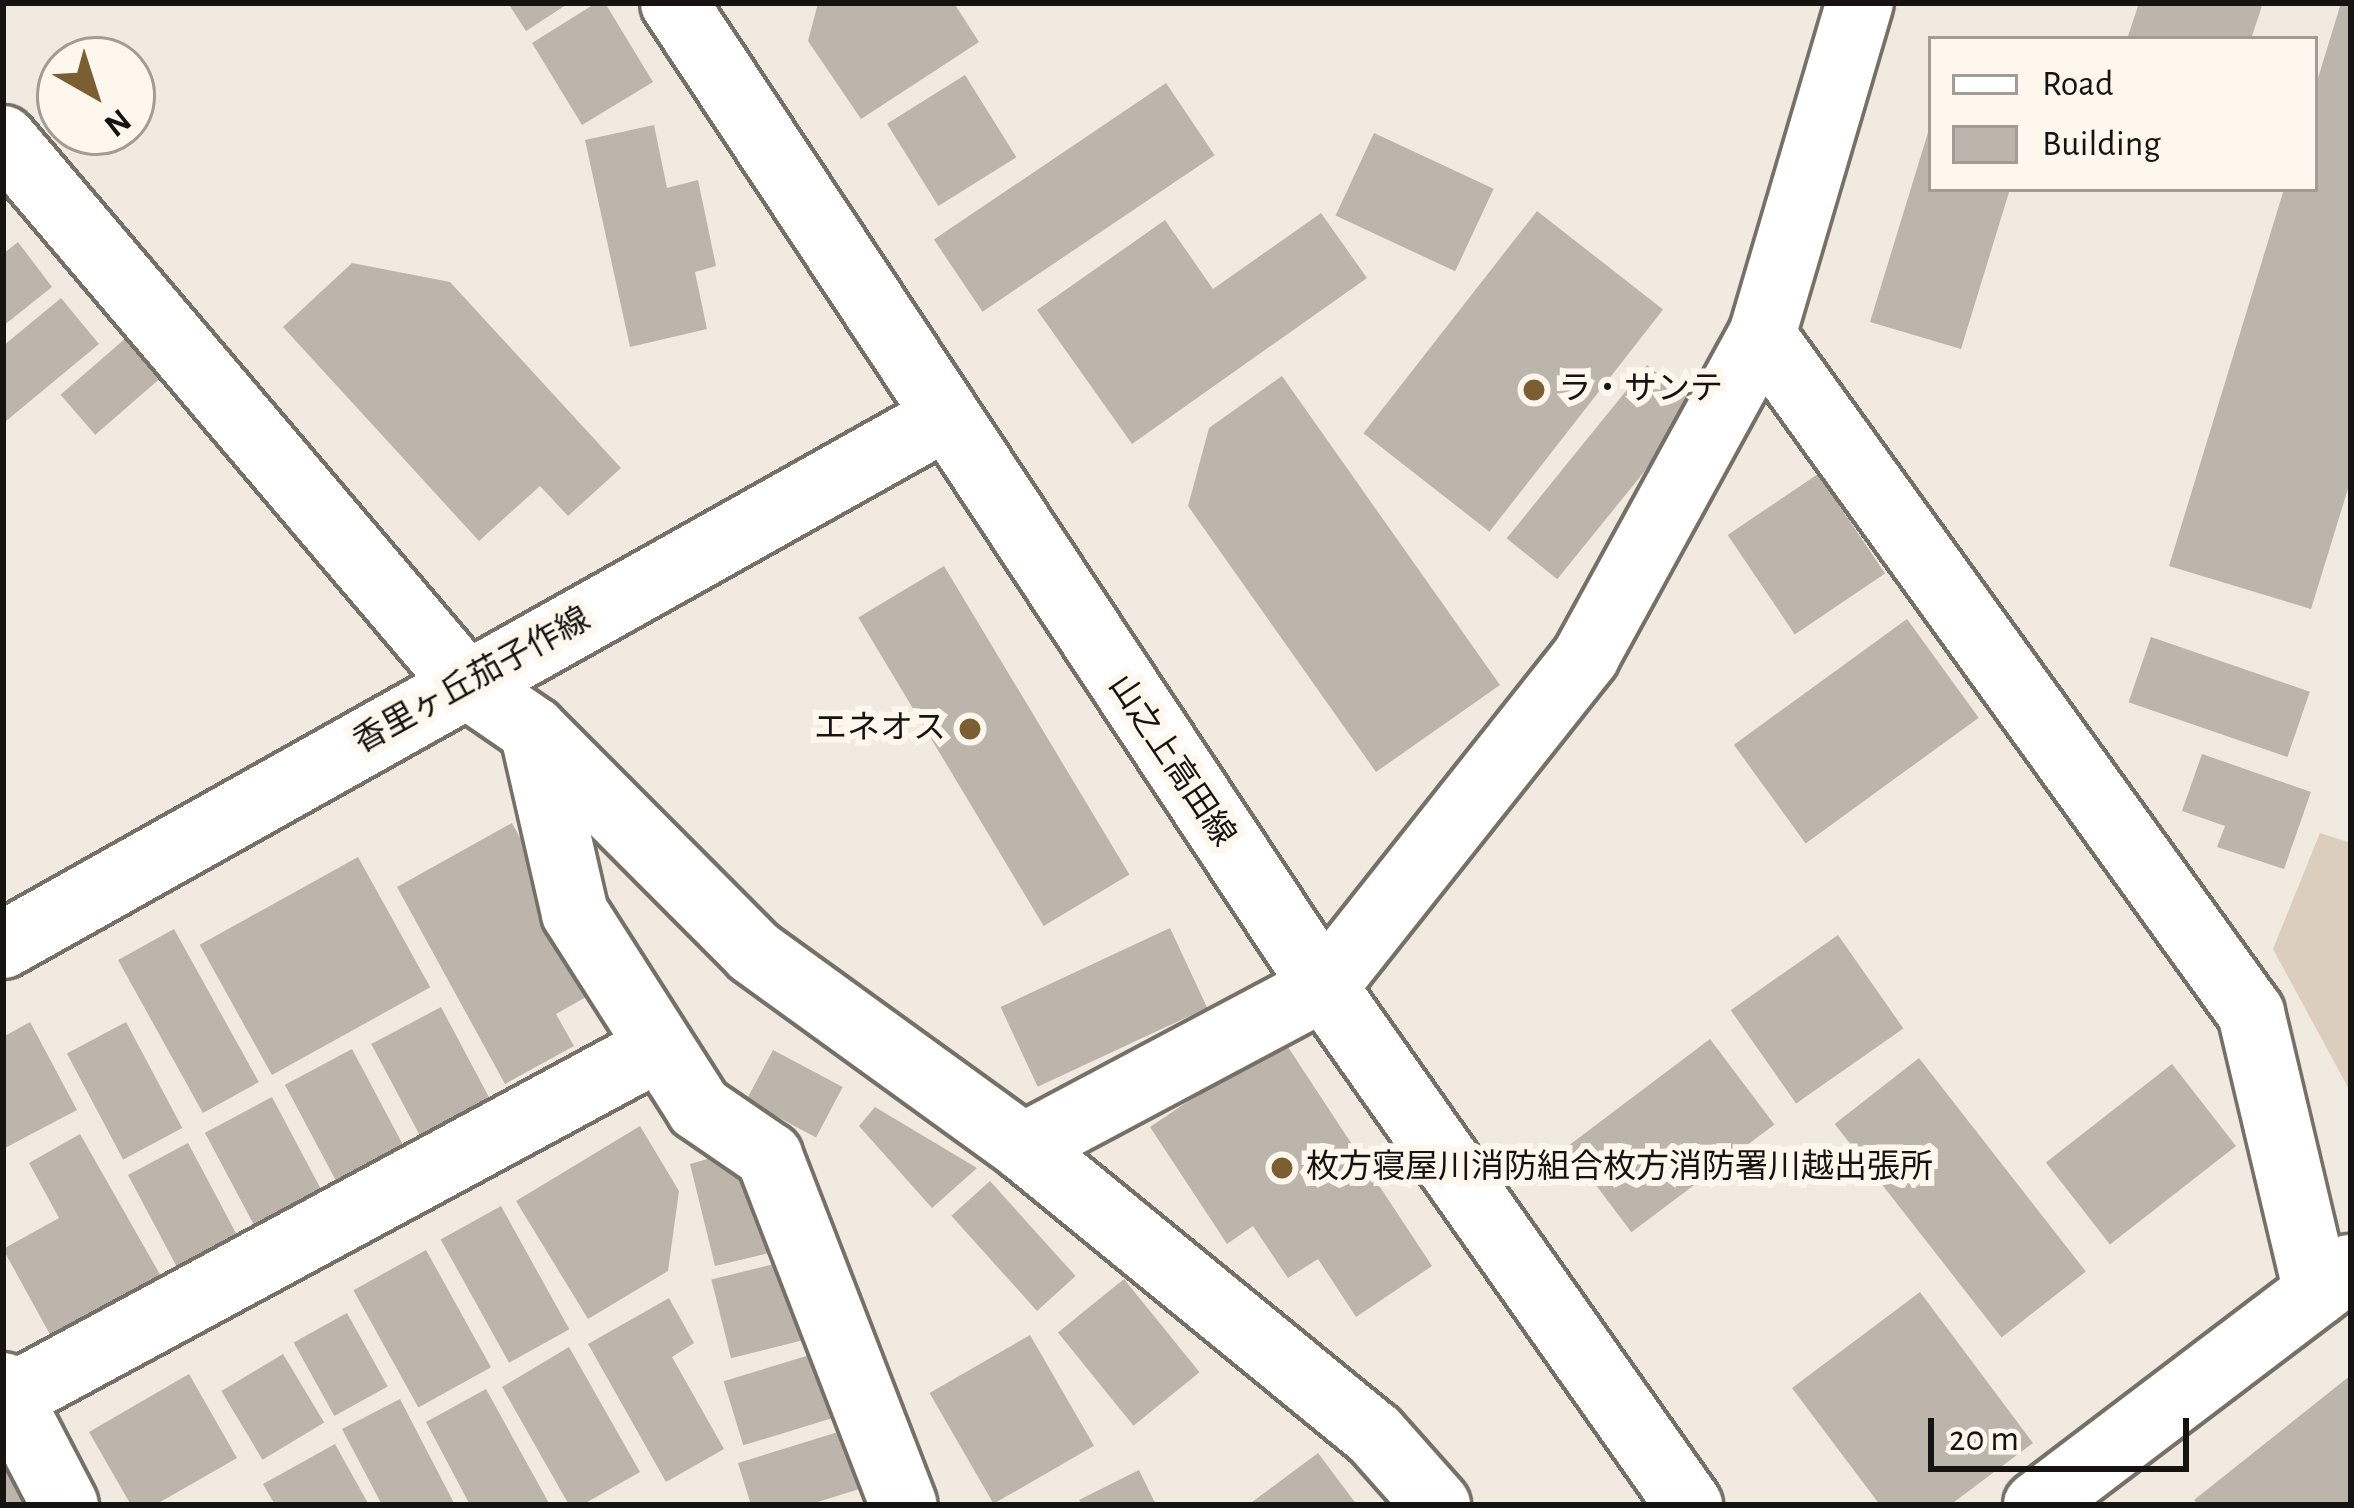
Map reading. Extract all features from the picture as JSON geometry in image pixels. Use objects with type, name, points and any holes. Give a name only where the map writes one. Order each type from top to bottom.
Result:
[{"type":"street","points":[[1023,1147],[1324,987],[1586,656],[1762,335],[1860,3]]},
{"type":"street","name":"山之上高田線","points":[[699,15],[942,419],[1324,987],[1689,1505]]},
{"type":"street","points":[[3,139],[466,684],[533,730],[754,952],[1023,1147],[1374,1434],[1437,1505]]},
{"type":"street","points":[[1762,335],[2251,1013],[2334,1280],[2037,1505]]},
{"type":"street","name":"香里ヶ丘茄子作線","points":[[3,945],[942,419]]},
{"type":"street","points":[[533,730],[575,913],[654,1050],[699,1108],[769,1156],[904,1505]]},
{"type":"street","points":[[65,1505],[6,1392],[654,1050]]},
{"type":"shaded area","points":[[2320,833],[2351,843],[2350,1091],[2273,949]]},
{"type":"building","points":[[508,3],[569,3],[526,31]]},
{"type":"building","points":[[596,3],[605,3],[653,82],[582,125],[532,43]]},
{"type":"building","points":[[818,3],[954,3],[979,42],[861,119],[808,41]]},
{"type":"building","points":[[2139,3],[2263,3],[2252,36],[2128,36]]},
{"type":"building","points":[[2341,3],[2351,3],[2351,479],[2311,609],[2169,566],[2283,192],[2318,192],[2318,78]]},
{"type":"building","points":[[965,75],[1016,157],[938,206],[887,124]]},
{"type":"building","points":[[1166,83],[1215,155],[983,312],[934,240]]},
{"type":"building","points":[[654,125],[667,188],[698,180],[716,266],[695,272],[707,329],[630,347],[585,140]]},
{"type":"building","points":[[1374,133],[1494,189],[1455,271],[1336,215]]},
{"type":"building","points":[[1928,133],[1928,192],[2009,192],[1961,349],[1870,322]]},
{"type":"building","points":[[1537,211],[1663,310],[1489,532],[1363,433]]},
{"type":"building","points":[[1321,213],[1367,278],[1132,444],[1037,310],[1165,220],[1213,289]]},
{"type":"building","points":[[18,242],[52,287],[3,326],[3,254]]},
{"type":"building","points":[[352,263],[450,282],[621,468],[568,516],[540,486],[479,541],[283,327]]},
{"type":"building","points":[[61,298],[99,344],[6,421],[3,346]]},
{"type":"building","points":[[142,324],[177,364],[95,435],[60,395]]},
{"type":"building","points":[[1647,365],[1698,406],[1557,579],[1507,538]]},
{"type":"building","points":[[1282,376],[1500,685],[1376,772],[1188,506],[1209,428]]},
{"type":"building","points":[[1818,474],[1885,573],[1795,634],[1728,535]]},
{"type":"building","points":[[944,566],[1129,875],[1044,926],[858,618]]},
{"type":"building","points":[[1907,619],[1979,718],[1806,843],[1734,745]]},
{"type":"building","points":[[2151,637],[2310,692],[2287,757],[2129,702]]},
{"type":"building","points":[[2202,754],[2311,792],[2284,869],[2217,847],[2225,826],[2182,811]]},
{"type":"building","points":[[512,823],[602,988],[556,1014],[574,1046],[505,1084],[397,887]]},
{"type":"building","points":[[358,857],[430,987],[272,1075],[200,945]]},
{"type":"building","points":[[1170,928],[1207,1008],[1038,1087],[1001,1007]]},
{"type":"building","points":[[174,929],[259,1082],[203,1113],[118,960]]},
{"type":"building","points":[[1838,935],[1903,1028],[1796,1104],[1731,1010]]},
{"type":"building","points":[[441,1007],[490,1100],[421,1137],[371,1044]]},
{"type":"building","points":[[30,1022],[77,1110],[3,1149],[3,1037]]},
{"type":"building","points":[[126,1022],[182,1128],[123,1159],[67,1053]]},
{"type":"building","points":[[1282,1038],[1432,1266],[1356,1317],[1318,1259],[1288,1278],[1253,1226],[1227,1244],[1150,1127]]},
{"type":"building","points":[[1710,1039],[1774,1124],[1631,1232],[1567,1147]]},
{"type":"building","points":[[352,1049],[404,1147],[337,1183],[285,1085]]},
{"type":"building","points":[[773,1050],[843,1087],[816,1137],[746,1100]]},
{"type":"building","points":[[1919,1058],[2086,1272],[2002,1337],[1835,1124]]},
{"type":"building","points":[[2172,1064],[2236,1146],[2110,1244],[2046,1163]]},
{"type":"building","points":[[272,1097],[325,1196],[257,1232],[205,1133]]},
{"type":"building","points":[[875,1107],[977,1168],[932,1208],[859,1126]]},
{"type":"building","points":[[640,1126],[679,1191],[668,1271],[588,1319],[516,1201]]},
{"type":"building","points":[[80,1134],[162,1278],[53,1340],[3,1249],[59,1218],[29,1163]]},
{"type":"building","points":[[188,1143],[242,1245],[182,1277],[128,1175]]},
{"type":"building","points":[[732,1152],[738,1179],[763,1172],[782,1250],[715,1266],[690,1164]]},
{"type":"building","points":[[990,1181],[1076,1276],[1037,1311],[951,1216]]},
{"type":"building","points":[[501,1206],[569,1329],[509,1363],[441,1239]]},
{"type":"building","points":[[426,1250],[491,1367],[418,1407],[353,1290]]},
{"type":"building","points":[[790,1260],[810,1339],[731,1358],[711,1280]]},
{"type":"building","points":[[1124,1279],[1200,1372],[1133,1426],[1058,1332]]},
{"type":"building","points":[[1920,1292],[2033,1443],[1950,1505],[1880,1505],[1792,1388]]},
{"type":"building","points":[[669,1298],[694,1343],[672,1357],[724,1449],[666,1482],[588,1344]]},
{"type":"building","points":[[347,1313],[388,1386],[334,1416],[294,1343]]},
{"type":"building","points":[[1030,1335],[1094,1446],[994,1504],[930,1393]]},
{"type":"building","points":[[569,1347],[640,1472],[582,1505],[569,1505],[502,1387]]},
{"type":"building","points":[[826,1350],[846,1414],[743,1445],[724,1381]]},
{"type":"building","points":[[283,1354],[324,1423],[262,1460],[221,1391]]},
{"type":"building","points":[[189,1374],[237,1458],[155,1505],[131,1505],[89,1432]]},
{"type":"building","points":[[2351,1375],[2351,1505],[2198,1505],[2194,1500]]},
{"type":"building","points":[[486,1389],[550,1505],[470,1505],[426,1422]]},
{"type":"building","points":[[400,1399],[455,1505],[382,1505],[342,1429]]},
{"type":"building","points":[[851,1428],[869,1486],[808,1505],[751,1505],[738,1463]]},
{"type":"building","points":[[335,1444],[369,1505],[275,1505],[263,1484]]},
{"type":"building","points":[[3,1450],[32,1500],[23,1505],[3,1505]]},
{"type":"building","points":[[1318,1453],[1357,1505],[1248,1505]]},
{"type":"building","points":[[1139,1470],[1156,1505],[1082,1505],[1079,1500]]},
{"type":"place","name":"ラ・サンテ","points":[[1534,390]]},
{"type":"place","name":"エネオス","points":[[970,729]]},
{"type":"place","name":"枚方寝屋川消防組合枚方消防署川越出張所","points":[[1282,1168]]}]
